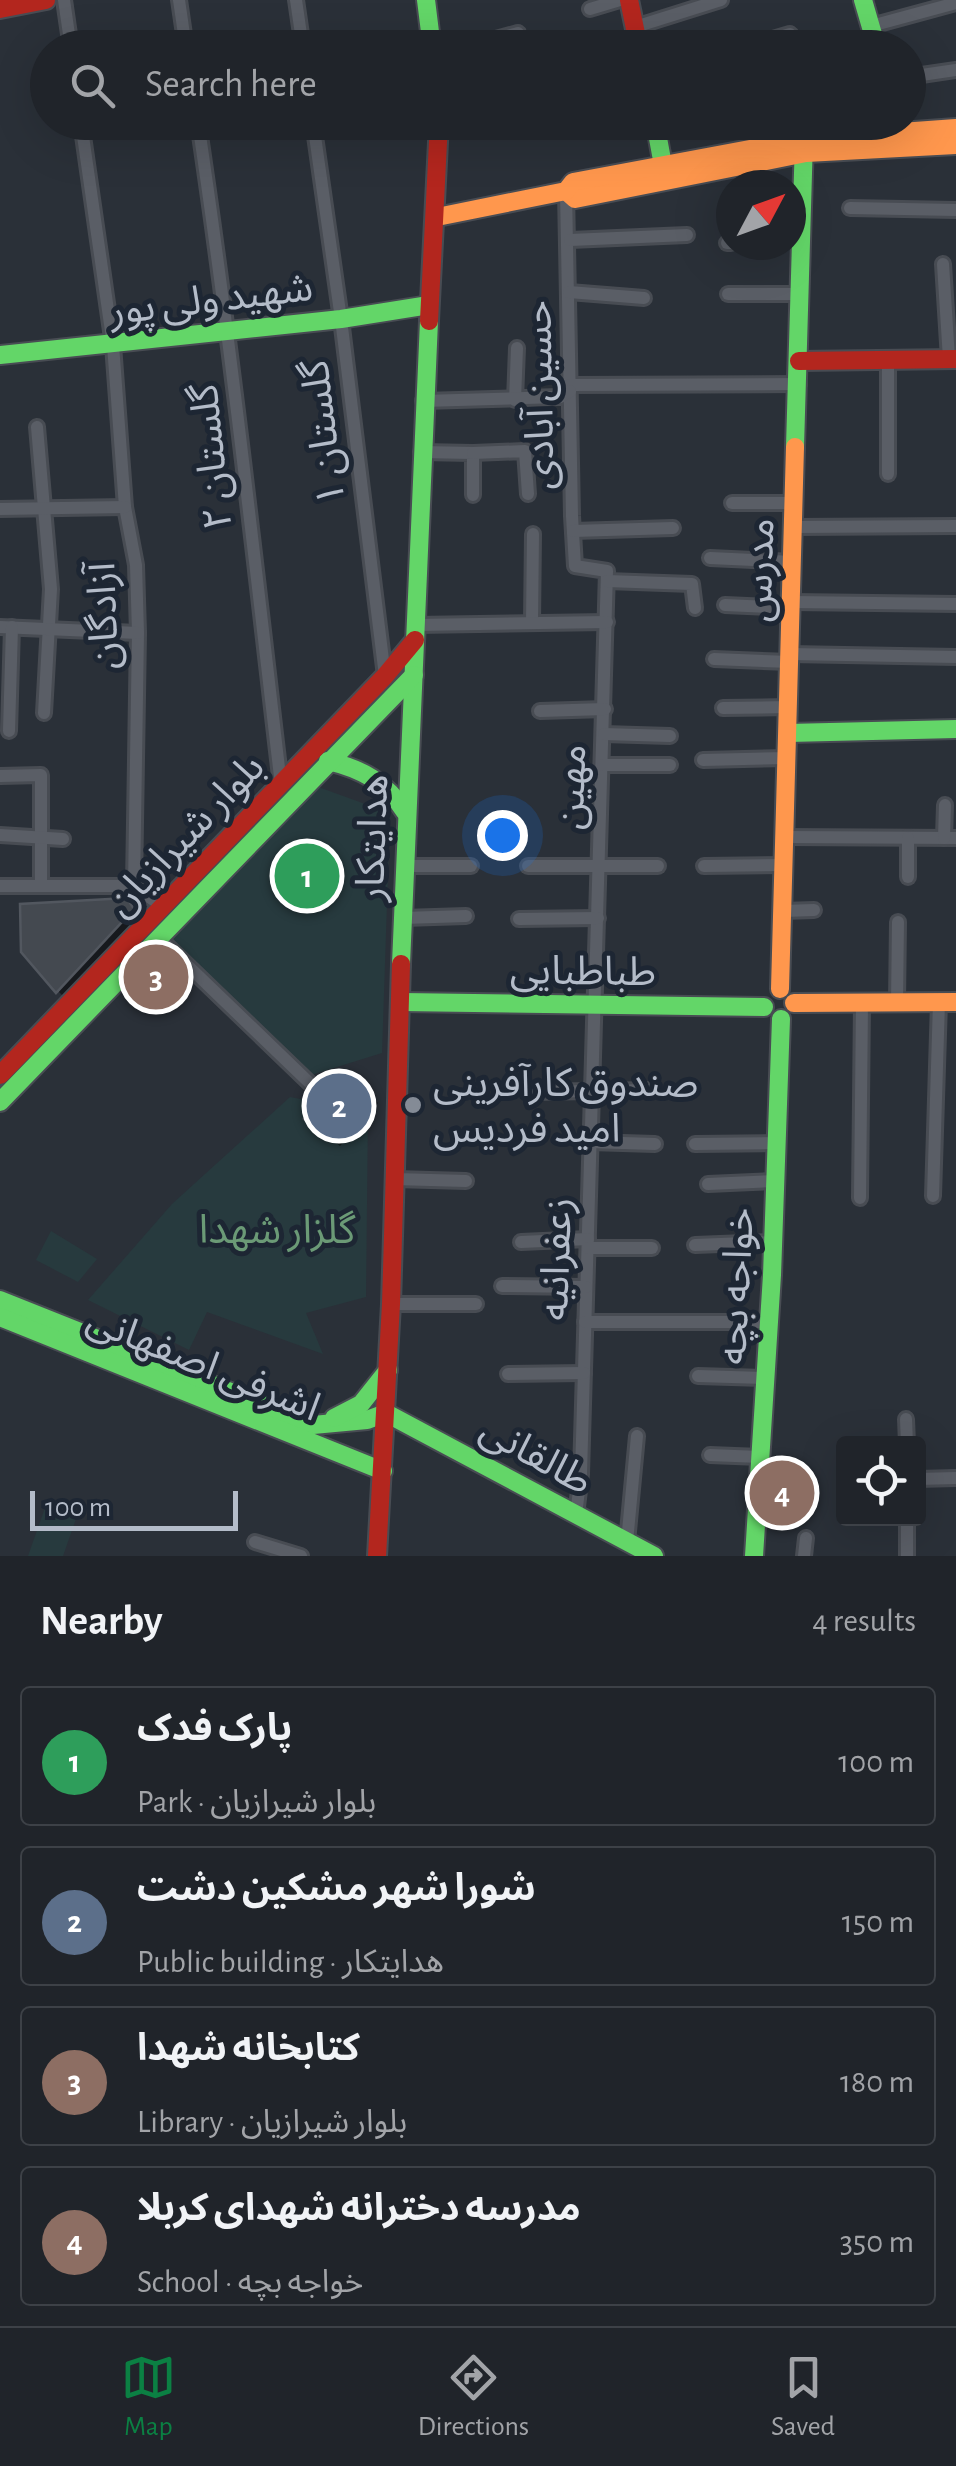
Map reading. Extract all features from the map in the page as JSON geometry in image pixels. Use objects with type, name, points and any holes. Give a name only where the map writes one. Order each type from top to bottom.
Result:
[{"type":"main road","points":[[0,9],[46,0]]},
{"type":"main road","points":[[426,0],[430,30]]},
{"type":"main road","points":[[629,0],[636,30]]},
{"type":"main road","points":[[863,0],[872,30]]},
{"type":"main road","points":[[926,131],[956,128]]},
{"type":"main road","points":[[926,138],[956,144]]},
{"type":"main road","name":"هدایتکار","points":[[383,1554],[406,812],[439,140]]},
{"type":"main road","points":[[658,140],[665,175]]},
{"type":"main road","points":[[437,218],[566,191],[573,182],[665,175],[854,140]]},
{"type":"main road","name":"مدرس","points":[[803,170],[805,146]]},
{"type":"main road","name":"مدرس","points":[[780,988],[799,384],[798,260]]},
{"type":"main road","name":"شهید ولی پور","points":[[0,356],[429,305]]},
{"type":"main road","points":[[799,362],[952,359]]},
{"type":"main road","name":"بلوار شیرازیان","points":[[0,1075],[385,676],[416,632]]},
{"type":"main road","name":"بلوار شیرازیان","points":[[0,1102],[414,674]]},
{"type":"main road","points":[[385,676],[400,691]]},
{"type":"main road","points":[[788,733],[956,728]]},
{"type":"main road","points":[[328,761],[372,774],[396,796],[406,812]]},
{"type":"main road","points":[[780,988],[787,991],[794,1003],[792,1010],[781,1018],[774,1018],[764,1007],[767,994],[780,988]]},
{"type":"main road","name":"طباطبایی","points":[[401,1002],[764,1007]]},
{"type":"main road","points":[[794,1003],[947,1002]]},
{"type":"main road","name":"خواجه بچه","points":[[754,1556],[769,1322],[781,1018]]},
{"type":"main road","name":"اشرفی اصفهانی","points":[[0,1300],[313,1425],[367,1420],[386,1413]]},
{"type":"main road","name":"اشرفی اصفهانی","points":[[0,1317],[383,1471]]},
{"type":"main road","points":[[313,1425],[362,1404],[388,1370]]},
{"type":"main road","name":"طالقانی","points":[[386,1413],[654,1556]]},
{"type":"street","points":[[64,0],[68,30]]},
{"type":"street","points":[[179,0],[183,30]]},
{"type":"street","points":[[296,0],[300,30]]},
{"type":"street","points":[[590,9],[620,0]]},
{"type":"street","points":[[635,27],[722,0]]},
{"type":"street","points":[[871,26],[956,2]]},
{"type":"street","points":[[926,74],[956,70]]},
{"type":"street","name":"آزادگان","points":[[84,140],[112,345],[125,507],[136,565],[134,886]]},
{"type":"street","name":"گلستان ۲","points":[[201,140],[229,330],[280,785]]},
{"type":"street","name":"گلستان ۱","points":[[317,140],[385,676]]},
{"type":"street","name":"حسین آبادی","points":[[566,191],[575,566],[607,576]]},
{"type":"street","points":[[850,208],[956,210]]},
{"type":"street","points":[[570,240],[687,234]]},
{"type":"street","points":[[942,264],[952,359]]},
{"type":"street","points":[[570,292],[644,298]]},
{"type":"street","points":[[728,294],[801,294]]},
{"type":"street","points":[[515,400],[517,348]]},
{"type":"street","points":[[888,360],[888,474]]},
{"type":"street","points":[[424,401],[560,398],[570,388],[799,384]]},
{"type":"street","points":[[37,428],[51,628],[44,714]]},
{"type":"street","points":[[421,452],[526,451],[528,494]]},
{"type":"street","points":[[473,452],[473,496]]},
{"type":"street","points":[[732,503],[795,503]]},
{"type":"street","points":[[0,509],[125,507]]},
{"type":"street","points":[[794,526],[956,526]]},
{"type":"street","points":[[573,530],[673,528]]},
{"type":"street","points":[[532,623],[533,534]]},
{"type":"street","points":[[710,558],[793,562]]},
{"type":"street","points":[[607,576],[692,584],[695,608]]},
{"type":"street","name":"مهین","points":[[594,1005],[607,576]]},
{"type":"street","points":[[725,605],[956,604]]},
{"type":"street","points":[[416,632],[607,622]]},
{"type":"street","points":[[8,731],[6,627],[138,633]]},
{"type":"street","points":[[714,658],[956,657]]},
{"type":"street","points":[[723,708],[789,706]]},
{"type":"street","points":[[540,711],[605,709]]},
{"type":"street","points":[[604,734],[670,736]]},
{"type":"street","points":[[703,760],[788,758]]},
{"type":"street","points":[[603,765],[670,765]]},
{"type":"street","points":[[0,776],[41,775],[42,886]]},
{"type":"street","points":[[785,837],[950,838],[945,805]]},
{"type":"street","points":[[0,835],[63,839]]},
{"type":"street","points":[[908,838],[908,877]]},
{"type":"street","points":[[704,866],[784,865]]},
{"type":"street","points":[[405,866],[471,866]]},
{"type":"street","points":[[528,866],[658,866]]},
{"type":"street","points":[[0,886],[134,886],[162,906]]},
{"type":"street","points":[[783,911],[814,910]]},
{"type":"street","points":[[403,918],[466,916]]},
{"type":"street","points":[[519,919],[598,918]]},
{"type":"street","points":[[897,1002],[898,922]]},
{"type":"street","points":[[158,936],[320,1093],[344,1085]]},
{"type":"street","points":[[933,1196],[947,1002]]},
{"type":"street","points":[[860,1198],[862,1003]]},
{"type":"street","name":"زعفرانیه","points":[[576,1515],[594,1005]]},
{"type":"street","points":[[530,1092],[652,1090]]},
{"type":"street","points":[[590,1142],[656,1144]]},
{"type":"street","points":[[695,1144],[776,1143]]},
{"type":"street","points":[[394,1179],[466,1182]]},
{"type":"street","points":[[708,1184],[775,1181]]},
{"type":"street","points":[[521,1242],[652,1248]]},
{"type":"street","points":[[695,1245],[773,1242]]},
{"type":"street","points":[[502,1286],[586,1287]]},
{"type":"street","points":[[391,1304],[476,1304]]},
{"type":"street","points":[[585,1322],[769,1322]]},
{"type":"street","points":[[508,1374],[584,1373]]},
{"type":"street","points":[[698,1376],[765,1378]]},
{"type":"street","points":[[906,1419],[907,1436]]},
{"type":"street","points":[[627,1542],[637,1436]]},
{"type":"street","points":[[710,1455],[760,1457]]},
{"type":"street","points":[[926,1479],[956,1478]]},
{"type":"street","points":[[907,1526],[907,1556]]},
{"type":"street","points":[[804,1556],[806,1538]]},
{"type":"street","points":[[255,1542],[301,1556]]},
{"type":"green space","points":[[310,784],[390,813],[382,1053],[311,1075],[169,938]]},
{"type":"green space","name":"گلزار شهدا","points":[[290,1097],[368,1112],[366,1297],[306,1313],[323,1354],[207,1312],[189,1350],[88,1300],[172,1204]]},
{"type":"green space","points":[[51,1231],[97,1259],[78,1282],[36,1260]]},
{"type":"green space","points":[[46,1505],[77,1516],[63,1556],[28,1556]]},
{"type":"building","points":[[127,898],[134,909],[56,993],[21,952],[20,904]]},
{"type":"building","points":[[352,1075],[371,1093],[330,1140],[304,1119],[322,1103],[351,1092]]},
{"type":"traffic: fast","points":[[426,0],[430,30]]},
{"type":"traffic: fast","points":[[863,0],[872,30]]},
{"type":"traffic: fast","points":[[658,140],[665,176]]},
{"type":"traffic: fast","points":[[795,447],[804,140]]},
{"type":"traffic: fast","points":[[0,355],[341,319],[429,305]]},
{"type":"traffic: fast","points":[[401,964],[429,321]]},
{"type":"traffic: fast","points":[[0,1102],[414,675]]},
{"type":"traffic: fast","points":[[788,733],[956,729]]},
{"type":"traffic: fast","points":[[328,761],[372,778],[390,792],[405,812]]},
{"type":"traffic: fast","points":[[401,1002],[764,1007]]},
{"type":"traffic: fast","points":[[754,1556],[772,1275],[781,1019]]},
{"type":"traffic: fast","points":[[0,1300],[313,1425],[367,1420],[386,1413]]},
{"type":"traffic: fast","points":[[0,1317],[383,1471]]},
{"type":"traffic: fast","points":[[334,1418],[361,1404],[388,1370]]},
{"type":"traffic: fast","points":[[386,1413],[654,1556]]},
{"type":"traffic: slow","points":[[926,130],[956,128]]},
{"type":"traffic: slow","points":[[437,217],[566,191],[573,182],[799,140]]},
{"type":"traffic: slow","points":[[566,191],[575,199],[806,153],[956,145]]},
{"type":"traffic: slow","points":[[780,989],[795,447]]},
{"type":"traffic: slow","points":[[794,1003],[956,1002]]},
{"type":"traffic: jam","points":[[0,9],[46,0]]},
{"type":"traffic: jam","points":[[629,0],[635,30]]},
{"type":"traffic: jam","points":[[429,321],[438,140]]},
{"type":"traffic: jam","points":[[799,361],[956,359]]},
{"type":"traffic: jam","points":[[0,1075],[385,676],[415,640]]},
{"type":"traffic: jam","points":[[377,1556],[391,1304],[401,964]]},
{"type":"place","name":"پارک فدک","points":[[307,876]]},
{"type":"place","name":"کتابخانه شهدا","points":[[156,977]]},
{"type":"place","name":"صندوق کارآفرینی امید فردیس","points":[[413,1105]]},
{"type":"place","name":"شورا شهر مشکین دشت","points":[[339,1106]]},
{"type":"place","name":"مدرسه دخترانه شهدای کربلا","points":[[782,1493]]}]
